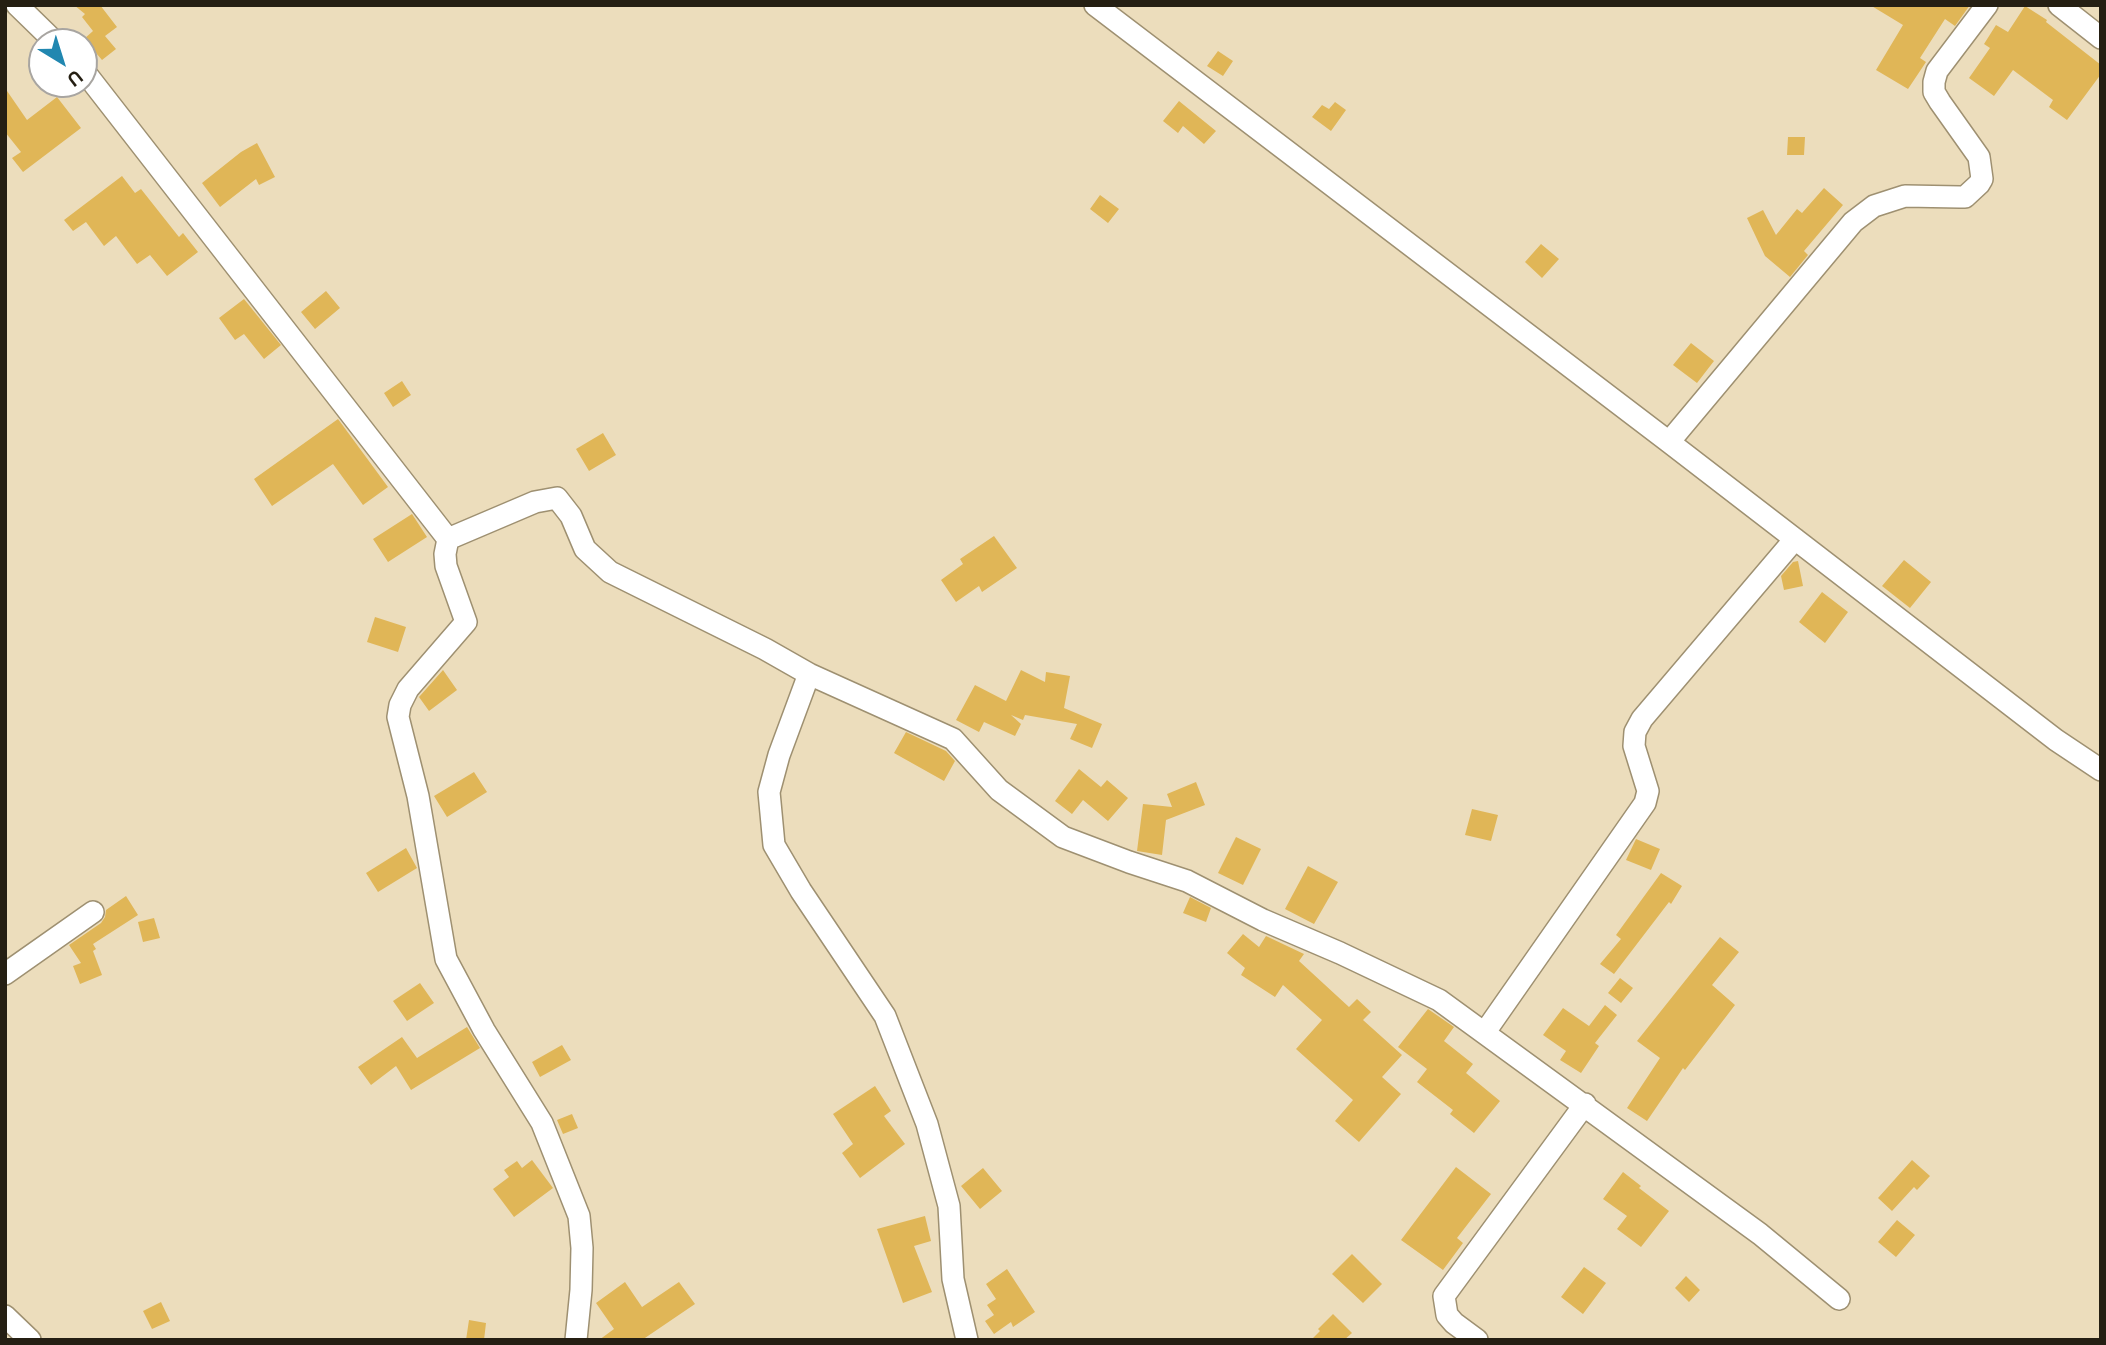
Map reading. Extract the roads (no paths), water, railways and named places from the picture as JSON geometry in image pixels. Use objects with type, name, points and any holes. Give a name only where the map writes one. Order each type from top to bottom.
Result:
[{"type":"street","points":[[17,5],[41,28]]},
{"type":"street","points":[[1095,5],[2056,740],[2101,770]]},
{"type":"street","points":[[1669,442],[1853,222],[1874,206],[1905,196],[1965,197],[1979,184],[1982,179],[1979,157],[1940,102],[1934,92],[1934,82],[1937,71],[1987,5]]},
{"type":"street","points":[[2059,5],[2101,38]]},
{"type":"street","points":[[98,89],[448,539]]},
{"type":"street","points":[[448,539],[535,502],[557,498],[571,516],[585,549],[610,572],[765,649],[809,674],[953,739],[999,790],[1063,837],[1187,881],[1263,920],[1439,1000],[1760,1234],[1839,1299]]},
{"type":"street","points":[[448,539],[444,554],[446,566],[466,622],[408,689],[400,705],[398,717],[418,796],[446,959],[484,1030],[542,1124],[579,1216],[582,1248],[581,1290],[576,1340]]},
{"type":"street","points":[[1485,1032],[1645,803],[1648,791],[1634,746],[1635,732],[1642,719],[1795,539]]},
{"type":"street","points":[[809,674],[769,792],[774,845],[801,891],[885,1016],[890,1028],[927,1124],[949,1206],[953,1279],[967,1340]]},
{"type":"street","points":[[5,974],[93,912]]},
{"type":"street","points":[[1477,1340],[1447,1315],[1444,1296],[1585,1104]]},
{"type":"street","points":[[5,1316],[30,1340]]}]
